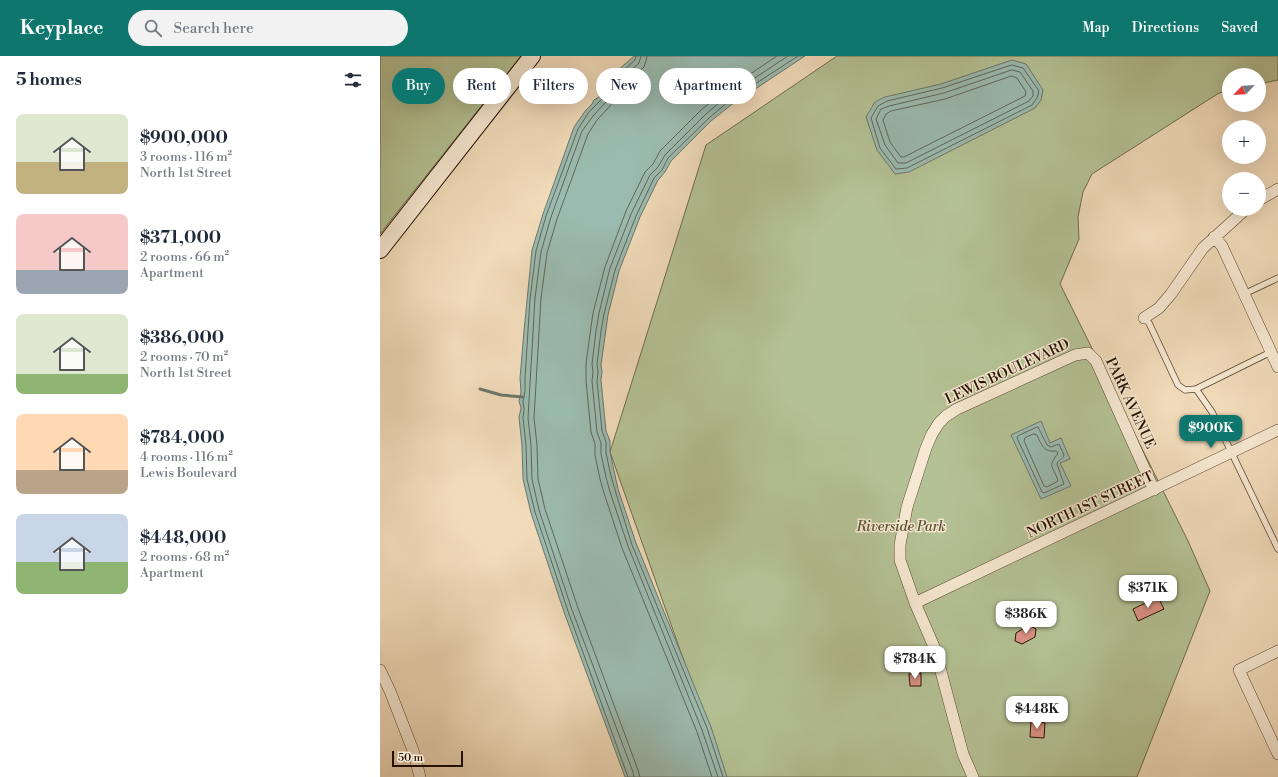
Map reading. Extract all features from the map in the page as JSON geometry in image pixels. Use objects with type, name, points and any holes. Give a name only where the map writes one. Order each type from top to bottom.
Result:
[{"type":"street","points":[[380,250],[532,56]]},
{"type":"street","points":[[1266,196],[1278,189]]},
{"type":"street","points":[[1144,318],[1159,308],[1171,294],[1203,248],[1238,216]]},
{"type":"street","points":[[1214,237],[1222,246],[1278,367]]},
{"type":"street","name":"LEWIS BOULEVARD","points":[[973,777],[963,754],[934,649],[915,603],[900,560],[900,545],[907,507],[921,461],[932,434],[939,423],[957,409],[1075,355],[1080,353],[1088,353]]},
{"type":"street","name":"PARK AVENUE","points":[[1088,353],[1096,361],[1154,490]]},
{"type":"street","name":"NORTH 1ST STREET","points":[[915,603],[1278,430]]},
{"type":"street","points":[[1278,651],[1239,670],[1278,754]]},
{"type":"street","points":[[380,670],[390,691],[414,753],[420,777]]},
{"type":"lane","points":[[1244,294],[1278,278]]},
{"type":"lane","points":[[1144,318],[1149,323],[1178,385],[1185,390],[1196,389],[1271,352]]},
{"type":"lane","points":[[1196,389],[1212,412],[1278,549]]},
{"type":"green space","points":[[380,56],[521,56],[511,69],[453,68],[453,104],[483,104],[380,234]]},
{"type":"green space","name":"Riverside Park","points":[[837,56],[1278,56],[1278,80],[1266,83],[1266,68],[1222,68],[1222,92],[1092,174],[1083,192],[1078,217],[1079,239],[1060,284],[1188,541],[1210,591],[1137,777],[725,777],[610,452],[706,145]]},
{"type":"water","points":[[634,56],[805,56],[756,88],[756,68],[659,68],[659,104],[733,104],[711,121],[671,161],[665,172],[658,180],[640,217],[619,271],[608,315],[601,365],[606,431],[610,441],[610,452],[618,489],[636,543],[711,727],[727,777],[625,777],[564,612],[531,513],[523,479],[519,417],[521,408],[519,401],[521,392],[520,378],[532,250],[543,214],[574,127],[594,100],[596,99],[596,104],[651,104],[651,68],[620,68]]},
{"type":"water","points":[[1012,60],[1026,64],[1043,90],[1041,100],[1035,108],[909,172],[895,174],[877,150],[866,117],[875,102],[885,97],[941,84]]},
{"type":"water","points":[[1041,421],[1050,443],[1061,438],[1070,459],[1060,463],[1071,486],[1041,499],[1011,435]]},
{"type":"building","points":[[1158,597],[1164,609],[1138,621],[1133,609]]},
{"type":"building","points":[[1029,625],[1036,629],[1035,637],[1022,644],[1015,641],[1016,633]]},
{"type":"building","points":[[921,673],[921,686],[910,686],[909,674]]},
{"type":"building","points":[[1031,721],[1045,723],[1044,738],[1030,737]]},
{"type":"waterway","points":[[480,389],[501,395],[523,397]]}]
